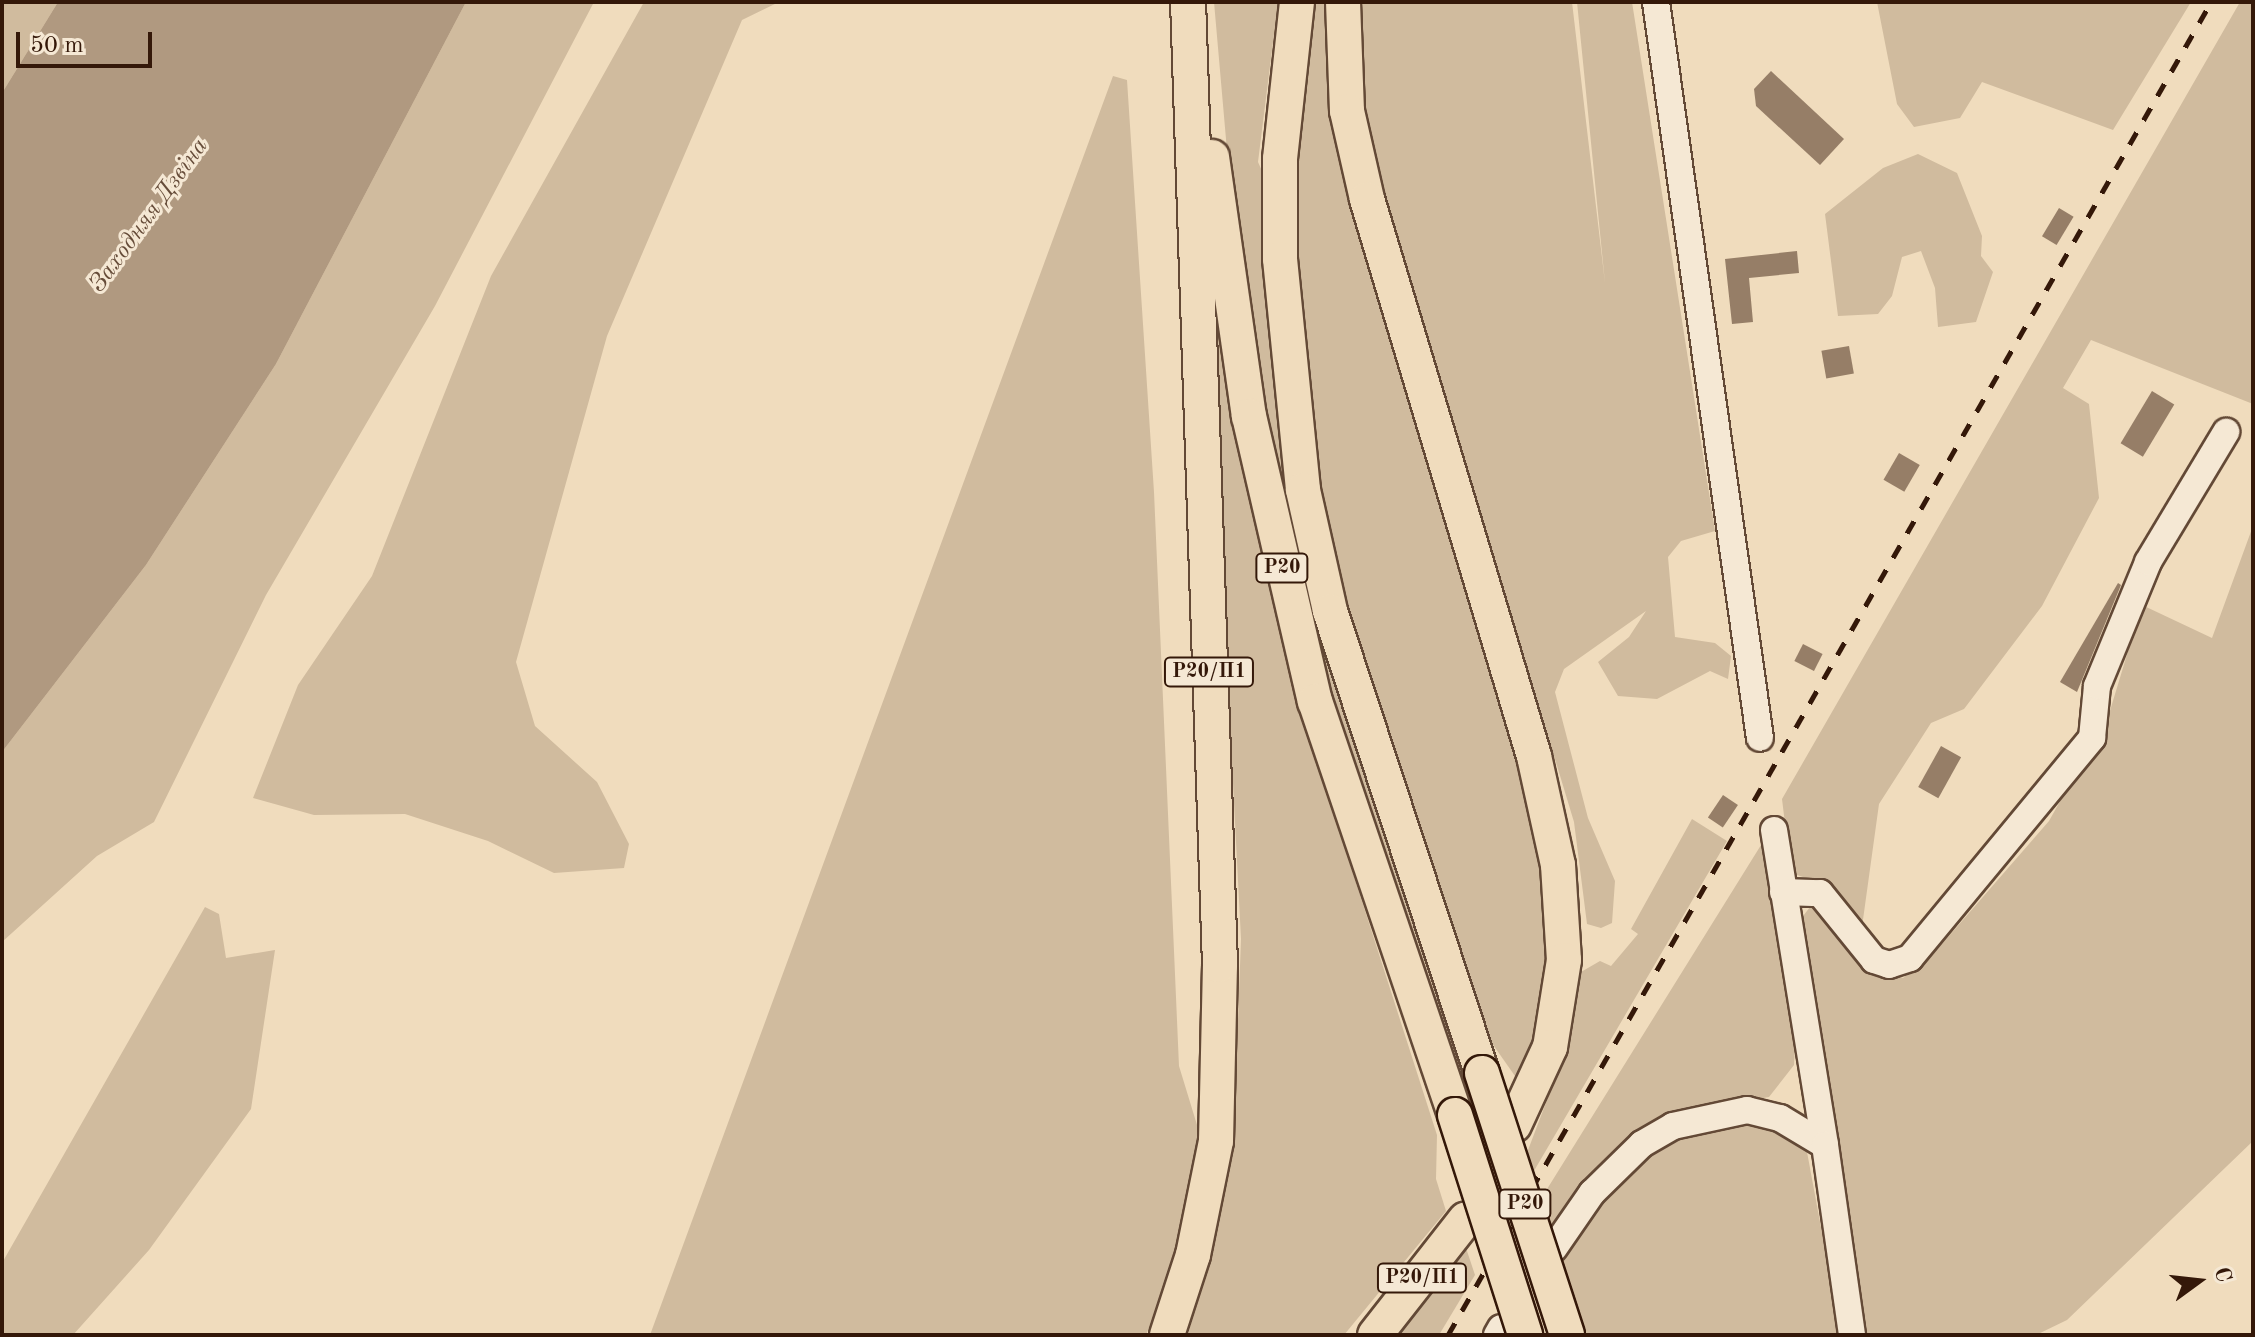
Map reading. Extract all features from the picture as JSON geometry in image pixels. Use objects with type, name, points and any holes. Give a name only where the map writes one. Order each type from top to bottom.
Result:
[{"type":"main road","name":"Р20","points":[[1189,2],[1249,416],[1286,586],[1315,701],[1455,1115],[1508,1333]]},
{"type":"main road","name":"Р20/П1","points":[[1167,1335],[1193,1255],[1216,1141],[1219,981],[1189,2]]},
{"type":"main road","name":"Р20","points":[[1297,2],[1280,159],[1280,259],[1303,490],[1334,625],[1567,1335]]},
{"type":"main road","points":[[1343,2],[1347,111],[1367,199],[1526,725],[1558,865],[1564,960],[1550,1047],[1514,1125]]},
{"type":"main road","name":"Р20/П1","points":[[1375,1335],[1466,1219]]},
{"type":"street","points":[[1656,2],[1760,738]]},
{"type":"street","points":[[1783,892],[1820,893],[1874,960],[1889,965],[1910,958],[2092,738],[2097,686],[2148,562],[2226,432]]},
{"type":"street","points":[[1774,830],[1852,1335]]},
{"type":"street","points":[[1554,1248],[1592,1193],[1642,1144],[1673,1126],[1747,1110],[1780,1118],[1825,1145]]},
{"type":"shaded area","points":[[2,2],[58,2],[2,93]]},
{"type":"shaded area","points":[[466,2],[594,2],[435,306],[266,595],[154,822],[97,856],[2,942],[2,752],[146,565],[276,364]]},
{"type":"shaded area","points":[[644,2],[779,2],[742,20],[607,336],[516,662],[535,726],[597,782],[629,844],[624,868],[554,873],[488,841],[405,814],[314,815],[253,798],[298,685],[372,576],[491,276]]},
{"type":"shaded area","points":[[1214,2],[1278,2],[1258,162],[1266,180],[1279,435],[1332,674],[1467,1090],[1463,1098],[1322,676],[1268,435],[1228,162]]},
{"type":"shaded area","points":[[1310,2],[1328,2],[1546,866],[1552,961],[1543,1042],[1522,1086],[1489,1039],[1349,614],[1318,472],[1303,364],[1296,178]]},
{"type":"shaded area","points":[[1360,2],[1572,2],[1605,283],[1577,2],[1632,2],[1715,531],[1681,541],[1668,557],[1675,637],[1715,643],[1731,656],[1728,679],[1710,671],[1657,699],[1618,696],[1598,662],[1629,637],[1646,611],[1564,669],[1555,692],[1588,818],[1615,881],[1612,923],[1601,928],[1587,924],[1574,822],[1384,193],[1365,105]]},
{"type":"shaded area","points":[[1877,2],[2191,2],[2113,130],[1982,82],[1960,118],[1914,127],[1897,104]]},
{"type":"shaded area","points":[[2240,2],[2253,2],[2253,404],[2091,340],[2063,388],[2089,404],[2099,498],[2042,606],[1964,709],[1931,723],[1879,804],[1857,963],[1903,978],[1942,944],[2049,821],[2109,714],[2142,605],[2212,638],[2253,526],[2253,1141],[2067,1320],[2036,1335],[1864,1335],[1800,920],[1827,885],[1791,873],[1782,799]]},
{"type":"shaded area","points":[[1113,76],[1127,80],[1154,492],[1179,1066],[1201,1138],[1177,1254],[1146,1335],[650,1335]]},
{"type":"shaded area","points":[[1918,154],[1957,173],[1982,236],[1981,256],[1993,272],[1976,322],[1938,327],[1935,288],[1921,251],[1902,257],[1892,296],[1878,314],[1838,316],[1825,214],[1883,168]]},
{"type":"shaded area","points":[[1204,219],[1241,461],[1301,711],[1437,1135],[1436,1179],[1446,1211],[1344,1335],[1188,1335],[1233,1155],[1241,939]]},
{"type":"shaded area","points":[[1692,819],[1727,841],[1531,1176],[1525,1158],[1566,1050],[1581,972],[1600,961],[1611,966],[1638,934],[1631,929]]},
{"type":"shaded area","points":[[1766,837],[1796,1026],[1794,1065],[1769,1097],[1669,1114],[1584,1183],[1548,1229],[1539,1202]]},
{"type":"shaded area","points":[[205,907],[219,914],[226,958],[275,950],[251,1109],[149,1250],[73,1335],[2,1335],[2,1263]]},
{"type":"shaded area","points":[[1745,1119],[1777,1128],[1807,1152],[1841,1335],[1582,1335],[1555,1253],[1650,1153],[1704,1125]]},
{"type":"shaded area","points":[[1464,1242],[1475,1275],[1439,1335],[1393,1335]]},
{"type":"water","name":"Заходняя Дзвіна","points":[[58,2],[466,2],[276,364],[146,565],[2,752],[2,93]]},
{"type":"building","points":[[1771,71],[1844,139],[1820,165],[1756,106],[1754,89]]},
{"type":"building","points":[[2059,208],[2074,217],[2057,245],[2042,236]]},
{"type":"building","points":[[1797,251],[1799,273],[1749,278],[1753,322],[1732,324],[1725,259]]},
{"type":"building","points":[[1849,346],[1854,374],[1826,378],[1821,351]]},
{"type":"building","points":[[2152,391],[2174,404],[2143,457],[2121,443]]},
{"type":"building","points":[[1899,453],[1920,465],[1904,492],[1884,480]]},
{"type":"building","points":[[2118,583],[2121,585],[2077,692],[2060,682]]},
{"type":"building","points":[[1803,644],[1823,654],[1814,671],[1794,661]]},
{"type":"building","points":[[1941,746],[1961,757],[1938,798],[1918,787]]},
{"type":"building","points":[[1723,795],[1738,805],[1723,827],[1708,817]]},
{"type":"railway","points":[[1448,1335],[2211,2]]}]
